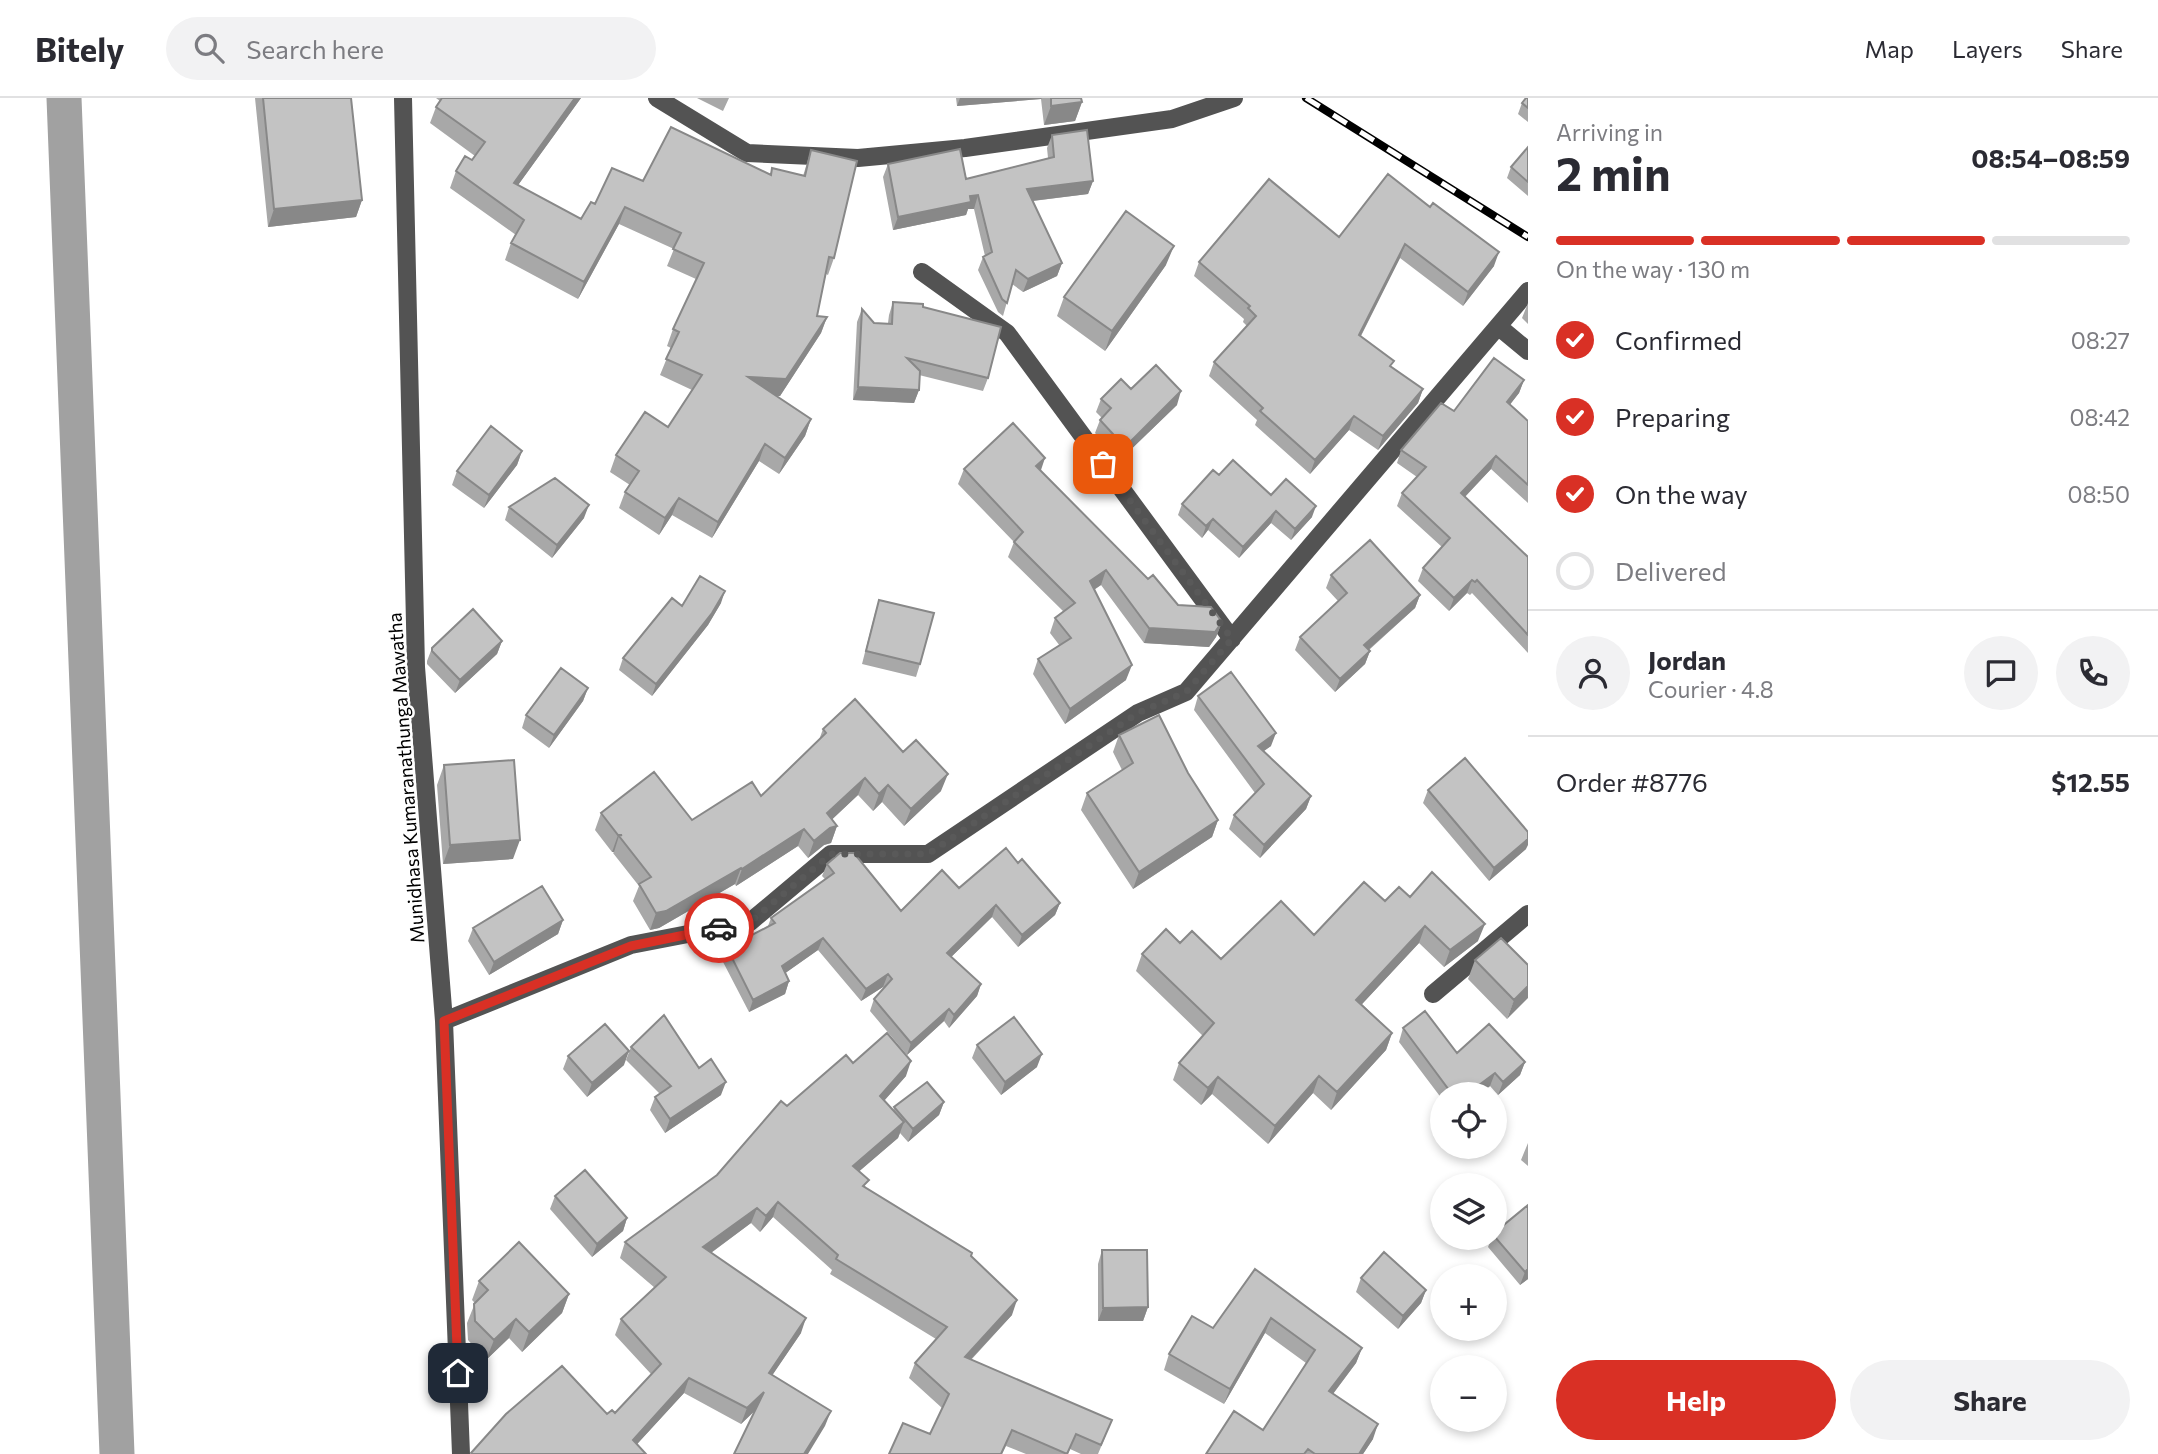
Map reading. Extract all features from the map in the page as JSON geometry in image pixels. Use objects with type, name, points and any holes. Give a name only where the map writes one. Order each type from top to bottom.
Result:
[{"type":"street","name":"Munidhasa Kumaranathunga Mawatha","points":[[403,98],[416,667],[444,1021],[461,1454]]},
{"type":"street","points":[[657,98],[747,153],[858,158],[965,148],[1172,119],[1234,98]]},
{"type":"street","points":[[922,272],[1007,333],[1232,639]]},
{"type":"street","points":[[444,1021],[631,946],[750,922],[831,854],[928,854],[1138,713],[1186,692],[1528,291]]},
{"type":"street","points":[[1499,327],[1528,351]]},
{"type":"street","points":[[1433,994],[1528,914]]},
{"type":"building","points":[[263,98],[351,98],[362,200],[274,209]]},
{"type":"building","points":[[442,98],[575,98],[514,183],[581,219],[591,202],[595,204],[612,168],[643,181],[671,127],[771,175],[772,168],[805,176],[811,150],[857,161],[834,258],[829,257],[817,316],[827,317],[786,379],[748,377],[811,419],[785,458],[765,444],[718,522],[679,498],[665,518],[625,492],[639,471],[616,455],[645,412],[668,427],[702,375],[666,359],[679,332],[673,329],[704,263],[673,249],[681,233],[625,207],[584,282],[511,243],[524,220],[456,171],[465,156],[472,160],[485,142],[436,107]]},
{"type":"building","points":[[1051,98],[1081,98],[1082,102],[1051,106]]},
{"type":"building","points":[[1528,98],[1528,108],[1522,103]]},
{"type":"building","points":[[1087,130],[1093,181],[1027,189],[1062,263],[1028,279],[1016,270],[1007,303],[1002,299],[983,257],[992,252],[978,195],[970,196],[971,202],[898,217],[888,164],[960,149],[966,179],[1054,157],[1052,135]]},
{"type":"building","points":[[1528,147],[1528,182],[1511,167]]},
{"type":"building","points":[[1388,174],[1430,207],[1433,203],[1499,252],[1468,292],[1405,244],[1359,335],[1394,361],[1390,366],[1423,389],[1383,436],[1354,416],[1315,460],[1260,411],[1263,408],[1214,362],[1256,316],[1248,308],[1250,306],[1199,262],[1269,179],[1339,237]]},
{"type":"building","points":[[1126,211],[1174,246],[1112,331],[1064,297]]},
{"type":"building","points":[[893,302],[923,304],[923,307],[1001,327],[988,378],[907,358],[920,371],[919,390],[858,387],[862,309],[874,323],[892,324]]},
{"type":"building","points":[[1494,358],[1524,380],[1507,402],[1528,421],[1528,485],[1496,456],[1461,493],[1528,557],[1528,635],[1477,580],[1472,580],[1454,598],[1423,568],[1450,538],[1402,493],[1426,467],[1401,450],[1441,403],[1454,411]]},
{"type":"building","points":[[1156,365],[1181,391],[1125,447],[1100,420],[1111,408],[1101,399],[1121,379],[1131,389]]},
{"type":"building","points":[[1013,423],[1045,458],[1036,466],[1148,579],[1153,575],[1178,605],[1211,607],[1222,622],[1215,632],[1149,628],[1106,570],[1090,581],[1132,665],[1070,709],[1038,659],[1071,638],[1055,618],[1075,603],[1014,542],[1023,532],[964,469]]},
{"type":"building","points":[[491,426],[522,451],[489,495],[457,471]]},
{"type":"building","points":[[1233,460],[1271,495],[1286,479],[1316,506],[1295,529],[1276,511],[1243,547],[1213,519],[1206,526],[1182,504],[1213,470],[1219,475]]},
{"type":"building","points":[[555,478],[589,505],[557,545],[509,507]]},
{"type":"building","points":[[1370,540],[1420,595],[1364,645],[1370,651],[1340,679],[1300,637],[1347,593],[1331,575]]},
{"type":"building","points":[[700,576],[725,591],[712,613],[656,684],[623,658],[672,598],[682,606]]},
{"type":"building","points":[[879,600],[934,613],[920,664],[866,651]]},
{"type":"building","points":[[473,609],[502,641],[460,680],[432,648]]},
{"type":"building","points":[[561,668],[588,688],[554,735],[526,715]]},
{"type":"building","points":[[1231,672],[1276,733],[1258,746],[1311,796],[1264,845],[1234,815],[1264,784],[1198,696]]},
{"type":"building","points":[[855,699],[903,752],[916,740],[948,774],[911,809],[888,785],[879,794],[865,778],[827,813],[837,826],[830,828],[814,841],[804,829],[742,869],[666,911],[656,913],[639,884],[651,877],[619,836],[622,835],[618,835],[601,813],[654,772],[692,820],[752,782],[761,796],[826,733],[823,729]]},
{"type":"building","points":[[1159,715],[1188,773],[1218,820],[1139,872],[1087,793],[1133,763],[1119,735]]},
{"type":"building","points":[[1465,758],[1528,832],[1528,839],[1494,868],[1428,790]]},
{"type":"building","points":[[514,760],[520,840],[450,845],[444,765]]},
{"type":"building","points":[[1006,848],[1018,863],[1022,859],[1060,903],[1022,935],[996,905],[947,953],[981,984],[954,1015],[949,1009],[911,1043],[874,999],[892,979],[888,974],[866,989],[823,938],[782,966],[789,981],[753,1000],[727,948],[775,923],[771,918],[834,873],[827,864],[840,853],[854,853],[901,911],[942,870],[959,888]]},
{"type":"building","points":[[1432,872],[1485,924],[1450,950],[1425,926],[1356,1000],[1392,1033],[1337,1092],[1319,1076],[1275,1126],[1218,1077],[1208,1088],[1179,1063],[1214,1023],[1142,954],[1166,929],[1180,943],[1192,931],[1221,959],[1281,901],[1314,935],[1364,882],[1385,901],[1399,887],[1410,897]]},
{"type":"building","points":[[542,886],[563,920],[494,962],[473,928]]},
{"type":"building","points":[[1501,938],[1528,965],[1528,986],[1514,1000],[1475,960]]},
{"type":"building","points":[[1425,1011],[1457,1053],[1489,1024],[1525,1062],[1503,1082],[1495,1073],[1483,1082],[1443,1082],[1403,1028]]},
{"type":"building","points":[[664,1015],[699,1068],[711,1059],[726,1082],[670,1119],[655,1097],[671,1086],[631,1047]]},
{"type":"building","points":[[1014,1017],[1042,1054],[1005,1082],[977,1045]]},
{"type":"building","points":[[605,1024],[629,1051],[592,1083],[568,1056]]},
{"type":"building","points":[[887,1033],[911,1061],[880,1096],[904,1122],[853,1166],[869,1180],[863,1186],[972,1253],[971,1256],[1017,1300],[965,1357],[1112,1420],[1101,1445],[1076,1434],[1067,1454],[1012,1430],[1001,1454],[889,1454],[903,1423],[930,1434],[949,1394],[915,1363],[947,1327],[836,1259],[838,1255],[778,1202],[766,1216],[757,1208],[703,1247],[806,1318],[769,1373],[831,1411],[804,1454],[734,1454],[764,1392],[747,1408],[689,1378],[633,1440],[646,1454],[472,1454],[506,1414],[562,1366],[607,1414],[612,1410],[615,1413],[661,1364],[621,1319],[666,1277],[625,1242],[717,1175],[781,1101],[787,1106],[846,1055],[853,1063]]},
{"type":"building","points":[[927,1082],[944,1102],[913,1129],[894,1107]]},
{"type":"building","points":[[585,1170],[627,1218],[597,1244],[555,1196]]},
{"type":"building","points":[[1528,1205],[1528,1269],[1525,1272],[1506,1250],[1507,1222]]},
{"type":"building","points":[[519,1242],[569,1294],[529,1332],[516,1319],[494,1340],[475,1321],[474,1304],[488,1290],[479,1281]]},
{"type":"building","points":[[1102,1250],[1147,1250],[1148,1307],[1103,1308]]},
{"type":"building","points":[[1384,1252],[1426,1290],[1403,1316],[1361,1278]]},
{"type":"building","points":[[1255,1269],[1362,1348],[1329,1391],[1378,1424],[1359,1454],[1315,1454],[1308,1449],[1304,1454],[1206,1454],[1234,1411],[1263,1430],[1315,1350],[1271,1318],[1230,1389],[1169,1354],[1192,1316],[1213,1328]]},
{"type":"waterway","points":[[64,98],[117,1454]]},
{"type":"railway","points":[[1306,98],[1528,237]]},
{"type":"way so far","points":[[719,928],[750,922],[831,854],[928,854],[1138,713],[1186,692],[1232,639],[1103,464]]},
{"type":"route","points":[[458,1373],[444,1021],[631,946],[719,928]]}]
